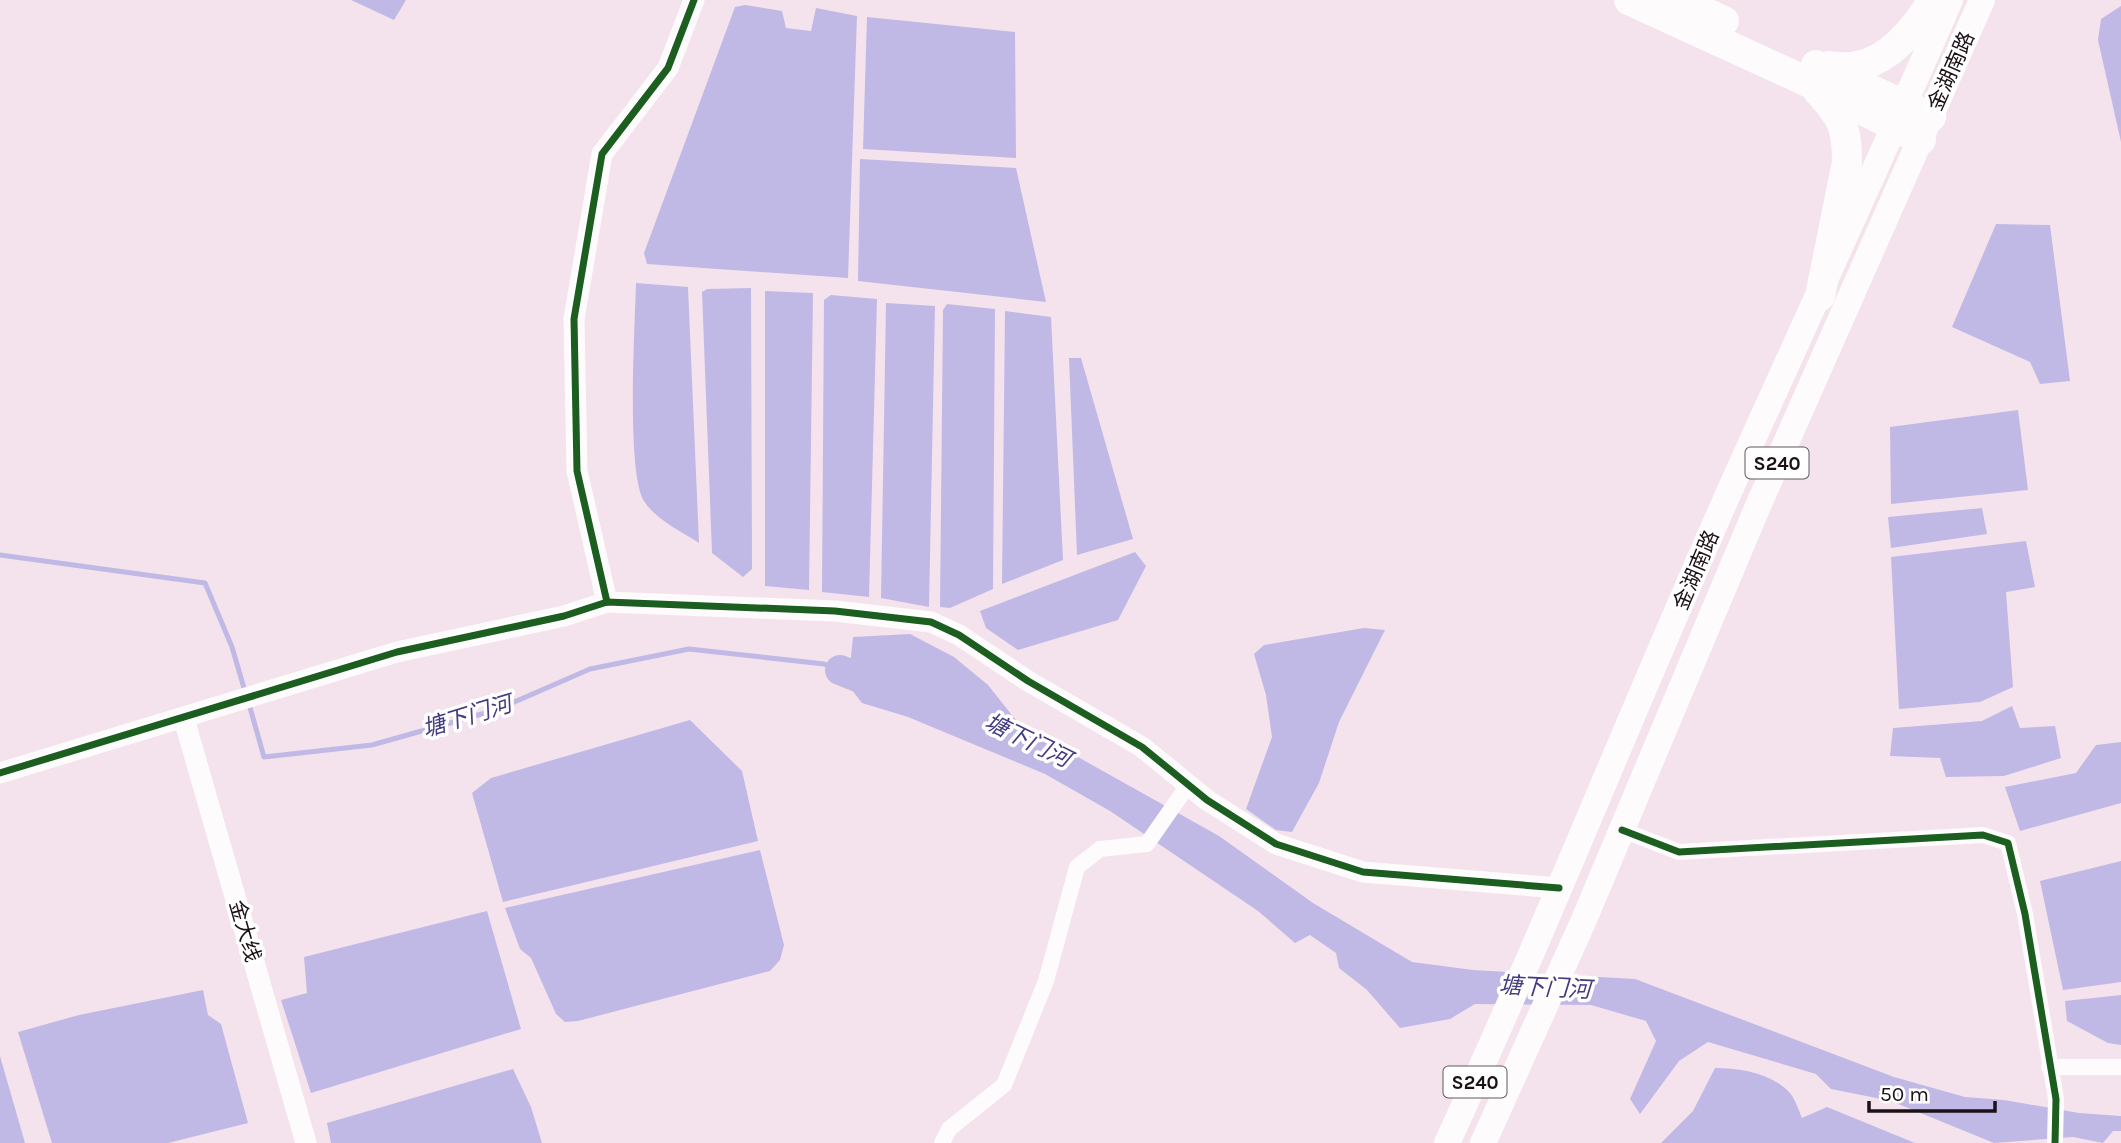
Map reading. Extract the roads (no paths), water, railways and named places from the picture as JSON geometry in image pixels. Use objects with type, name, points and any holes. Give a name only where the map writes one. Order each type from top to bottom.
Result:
[{"type":"highway","points":[[1629,0],[1810,73],[1913,122]]},
{"type":"highway","points":[[1679,0],[1810,73],[1837,112],[1847,140],[1843,187],[1820,296]]},
{"type":"highway","points":[[1810,73],[1869,65],[1893,50],[1916,26],[1933,0]]},
{"type":"main road","name":"金湖南路","points":[[1483,1143],[1580,930],[1758,506],[1913,122],[1950,0]]},
{"type":"main road","name":"金湖南路","points":[[1447,1143],[1546,922],[1734,481],[1820,296],[1982,0]]},
{"type":"street","points":[[607,602],[577,471],[574,319],[602,154],[668,68],[694,0]]},
{"type":"street","points":[[0,773],[397,652],[564,616],[607,602],[835,611],[931,622],[960,635],[1028,681],[1142,747],[1188,786],[1276,844],[1363,872],[1559,888]]},
{"type":"street","name":"金大线","points":[[184,719],[306,1143]]},
{"type":"street","points":[[942,1143],[949,1129],[1004,1084],[1046,981],[1077,867],[1100,849],[1147,844],[1188,786]]},
{"type":"street","points":[[1622,830],[1679,852],[1983,835],[2008,843],[2025,914],[2056,1100],[2055,1143]]},
{"type":"street","points":[[2049,1067],[2121,1067]]},
{"type":"water","points":[[351,0],[406,0],[394,20]]},
{"type":"water","points":[[745,5],[782,11],[786,28],[811,31],[816,8],[857,16],[848,278],[647,264],[644,253],[735,7]]},
{"type":"water","points":[[2121,6],[2121,142],[2098,40],[2101,19]]},
{"type":"water","points":[[867,17],[1015,32],[1016,158],[863,149]]},
{"type":"water","points":[[860,159],[1016,168],[1046,302],[858,281]]},
{"type":"water","points":[[1996,224],[2050,225],[2070,381],[2040,384],[2030,362],[1952,327]]},
{"type":"water","points":[[636,283],[688,287],[699,543],[655,514],[644,501],[638,485],[633,430]]},
{"type":"water","points":[[751,288],[752,569],[743,577],[712,553],[702,292],[707,289]]},
{"type":"water","points":[[765,291],[813,293],[809,590],[765,586]]},
{"type":"water","points":[[831,295],[877,299],[869,597],[822,592],[824,300]]},
{"type":"water","points":[[886,303],[935,306],[929,607],[881,598]]},
{"type":"water","points":[[947,304],[995,309],[993,589],[950,608],[940,607],[943,310]]},
{"type":"water","points":[[1005,311],[1051,317],[1063,560],[1002,584]]},
{"type":"water","points":[[1069,358],[1081,358],[1133,539],[1077,555]]},
{"type":"water","points":[[2018,410],[2028,490],[1891,504],[1890,427]]},
{"type":"water","points":[[1982,508],[1987,534],[1891,548],[1888,517]]},
{"type":"water","points":[[2026,541],[2035,587],[2006,592],[2013,687],[1980,702],[1899,709],[1891,557]]},
{"type":"water","points":[[1135,552],[1146,566],[1118,620],[1018,650],[986,628],[980,611]]},
{"type":"water","points":[[1364,628],[1385,630],[1339,722],[1319,783],[1292,832],[1276,830],[1246,809],[1272,737],[1266,695],[1254,654],[1264,645]]},
{"type":"water","points":[[910,634],[954,657],[988,685],[1019,724],[1219,836],[1313,903],[1412,962],[1473,970],[1635,979],[1894,1077],[1965,1097],[2121,1116],[2121,1131],[2113,1131],[2103,1143],[2073,1137],[1994,1143],[1891,1101],[1831,1089],[1816,1074],[1708,1042],[1679,1061],[1640,1114],[1630,1099],[1656,1041],[1646,1021],[1591,1005],[1475,1004],[1450,1019],[1400,1028],[1367,990],[1339,968],[1336,953],[1310,935],[1295,943],[1258,911],[1110,811],[1045,774],[908,717],[862,703],[848,685],[853,637]]},
{"type":"water","points":[[2012,706],[2020,728],[2055,726],[2061,758],[2004,776],[1946,777],[1940,758],[1890,756],[1893,728],[1982,721]]},
{"type":"water","points":[[690,720],[742,771],[758,841],[503,902],[472,793],[491,778]]},
{"type":"water","points":[[2121,742],[2121,803],[2020,831],[2005,787],[2076,773],[2096,745]]},
{"type":"water","points":[[760,850],[784,945],[780,960],[770,971],[578,1021],[565,1022],[556,1014],[531,958],[520,949],[505,908]]},
{"type":"water","points":[[2121,861],[2121,982],[2063,990],[2040,881]]},
{"type":"water","points":[[487,911],[521,1029],[311,1093],[281,1000],[307,993],[304,957]]},
{"type":"water","points":[[203,990],[208,1015],[221,1024],[248,1123],[168,1143],[52,1143],[18,1032],[79,1015]]},
{"type":"water","points":[[2121,995],[2121,1045],[2108,1043],[2067,1021],[2065,1001]]},
{"type":"water","points":[[0,1056],[25,1143],[0,1143]]},
{"type":"water","points":[[1715,1068],[1765,1076],[1783,1086],[1790,1093],[1802,1118],[1827,1107],[1915,1143],[1661,1143],[1693,1111]]},
{"type":"water","points":[[513,1069],[531,1107],[542,1143],[331,1143],[327,1123]]},
{"type":"waterway","name":"塘下门河","points":[[0,555],[205,583],[232,647],[246,695]]},
{"type":"waterway","name":"塘下门河","points":[[249,704],[264,757],[372,745],[496,710],[590,669],[689,649],[824,664],[840,670]]},
{"type":"waterway","name":"塘下门河","points":[[840,670],[885,688]]}]
